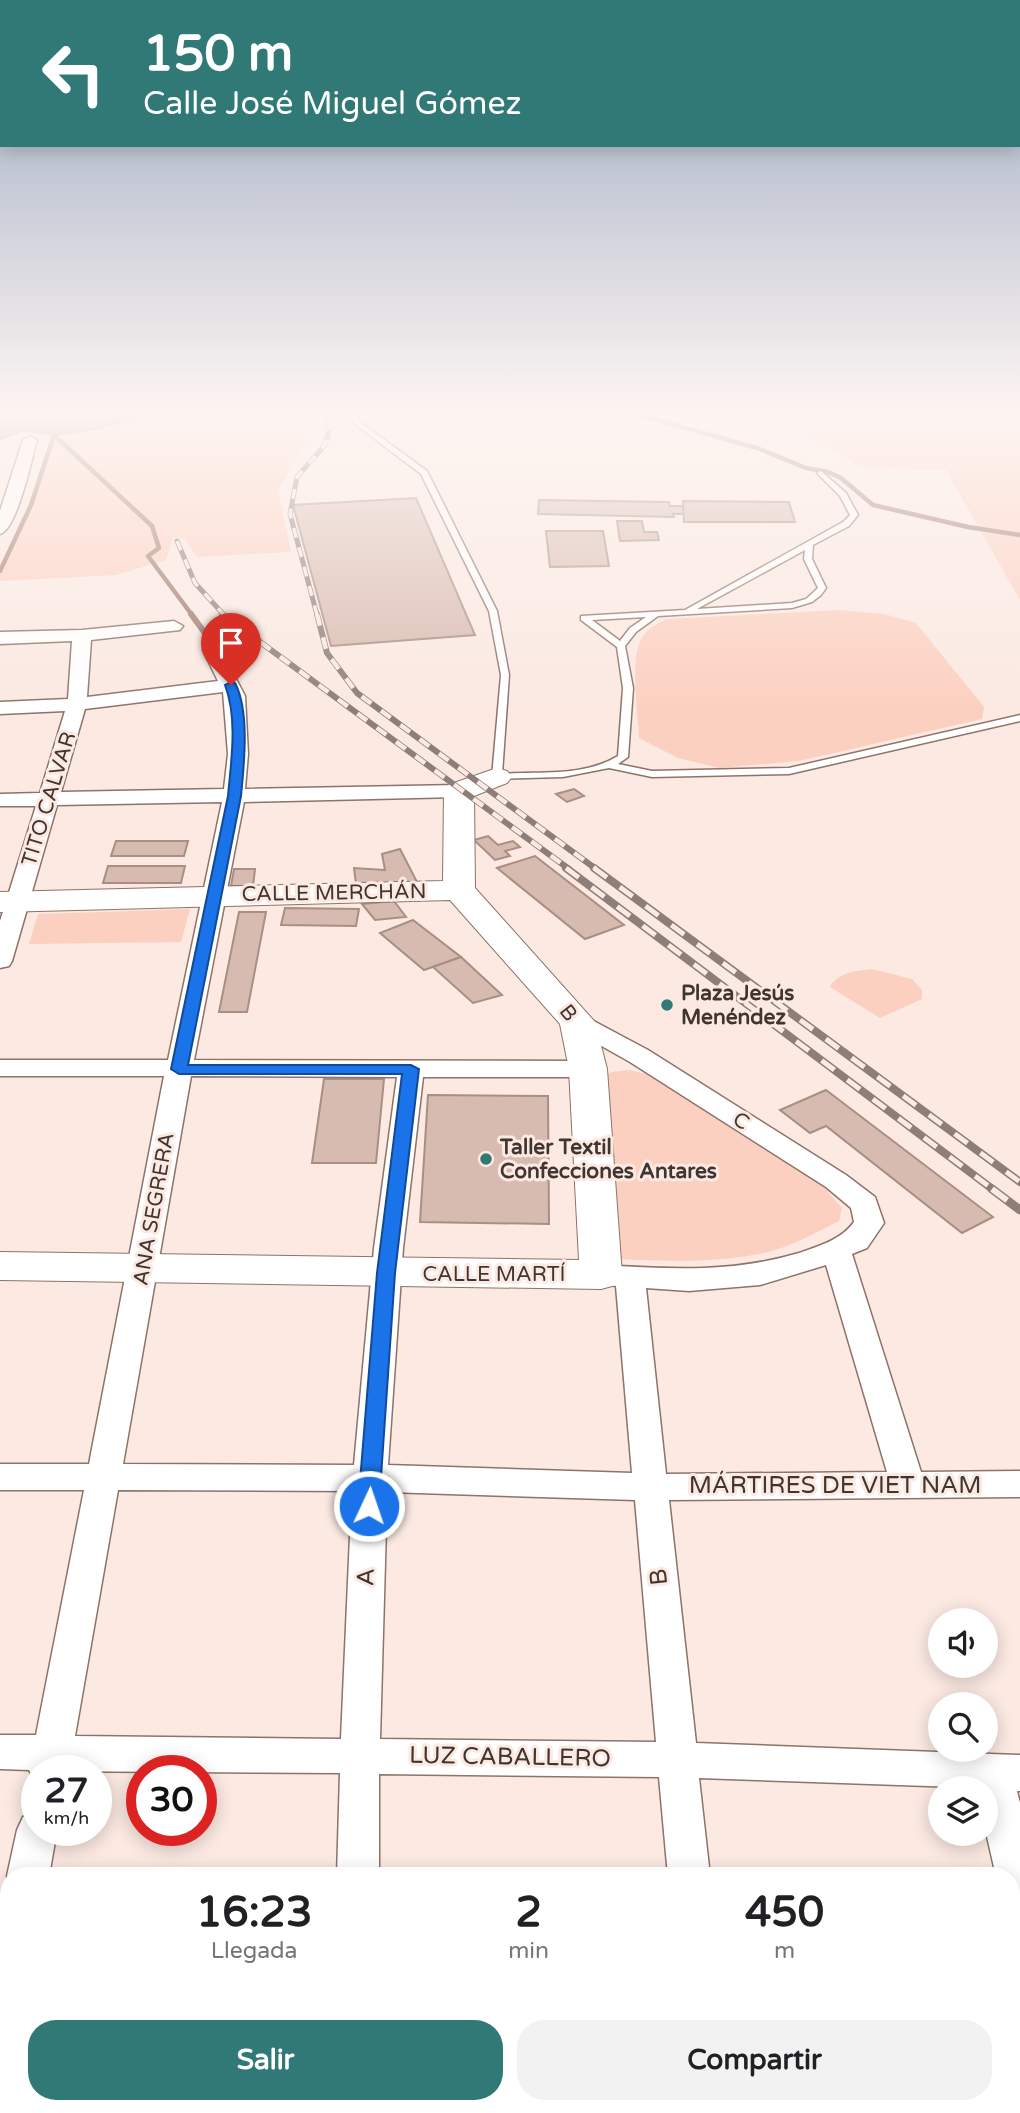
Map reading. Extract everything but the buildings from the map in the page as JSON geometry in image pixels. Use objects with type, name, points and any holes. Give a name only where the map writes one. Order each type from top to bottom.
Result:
[{"type":"street","points":[[0,638],[82,635],[174,626]]},
{"type":"street","name":"TITO CALVAR","points":[[0,961],[9,901],[49,799],[77,704],[82,635]]},
{"type":"street","name":"ANA SEGRERA","points":[[52,1755],[179,1069],[234,796],[238,754],[235,696],[212,650]]},
{"type":"street","points":[[0,708],[77,704],[231,685]]},
{"type":"street","points":[[0,800],[461,790],[498,777]]},
{"type":"street","points":[[459,890],[461,790]]},
{"type":"street","name":"CALLE MERCHÁN","points":[[9,901],[459,890]]},
{"type":"street","name":"B","points":[[459,890],[577,1022],[588,1069],[616,1276],[650,1487],[688,1867]]},
{"type":"street","name":"C","points":[[577,1022],[639,1056],[836,1181],[865,1205],[869,1223],[846,1246]]},
{"type":"street","points":[[0,1068],[588,1069]]},
{"type":"street","name":"A","points":[[358,1867],[359,1754],[370,1478],[386,1273],[411,1069]]},
{"type":"street","points":[[846,1246],[908,1485]]},
{"type":"street","name":"CALLE MARTÍ","points":[[0,1266],[616,1276],[689,1281],[760,1275],[846,1246]]},
{"type":"street","name":"MÁRTIRES DE VIET NAM","points":[[0,1477],[370,1478],[650,1487],[1020,1484]]},
{"type":"street","name":"LUZ CABALLERO","points":[[0,1752],[21,1756]]},
{"type":"street","name":"LUZ CABALLERO","points":[[112,1760],[359,1754],[677,1760],[1006,1773]]},
{"type":"street","points":[[1006,1773],[1017,1867]]},
{"type":"street","points":[[30,1867],[34,1846]]},
{"type":"lane","points":[[443,513],[493,611],[505,675],[498,777],[590,771],[611,766],[623,757],[628,727],[628,688],[621,646],[584,618],[780,607],[804,602],[818,596],[822,588],[808,559],[809,546]]},
{"type":"lane","points":[[686,612],[846,524],[854,515],[853,513]]},
{"type":"lane","points":[[621,646],[633,630],[656,614]]},
{"type":"lane","points":[[611,766],[652,774],[789,771],[1020,718]]},
{"type":"shaded area","points":[[27,513],[283,513],[291,552],[197,557],[184,538],[173,537],[166,560],[116,575],[0,581],[0,572]]},
{"type":"shaded area","points":[[970,513],[1020,513],[1020,600]]},
{"type":"shaded area","points":[[840,610],[884,614],[916,623],[984,707],[982,719],[799,761],[719,768],[678,758],[639,738],[636,660],[641,639],[656,625],[667,619]]},
{"type":"shaded area","points":[[190,909],[181,942],[29,944],[38,914]]},
{"type":"shaded area","points":[[872,969],[912,979],[922,990],[922,999],[880,1018],[830,987],[843,975]]},
{"type":"shaded area","points":[[629,1070],[646,1074],[821,1184],[842,1208],[839,1221],[790,1245],[742,1257],[671,1261],[618,1259],[601,1078],[612,1072]]},
{"type":"waterway","points":[[0,571],[27,513]]},
{"type":"waterway","points":[[138,513],[152,526],[159,548],[148,556],[192,615]]},
{"type":"waterway","points":[[906,513],[968,527],[1020,535]]},
{"type":"waterway","points":[[191,614],[218,651]]},
{"type":"railway","points":[[290,513],[317,615]]},
{"type":"railway","points":[[177,541],[195,583],[224,615]]},
{"type":"railway","points":[[222,614],[569,869]]},
{"type":"railway","points":[[317,614],[327,653],[357,693],[596,869]]},
{"type":"railway","points":[[566,868],[995,1191]]},
{"type":"railway","points":[[594,868],[1020,1182]]},
{"type":"railway","points":[[992,1189],[1020,1210]]},
{"type":"place","name":"Plaza Jesús Menéndez","points":[[667,1005]]},
{"type":"place","name":"Taller Textil Confecciones Antares","points":[[486,1159]]},
{"type":"route","points":[[231,685],[235,696],[238,754],[234,796],[179,1069],[411,1069],[386,1273],[369,1506]]}]
